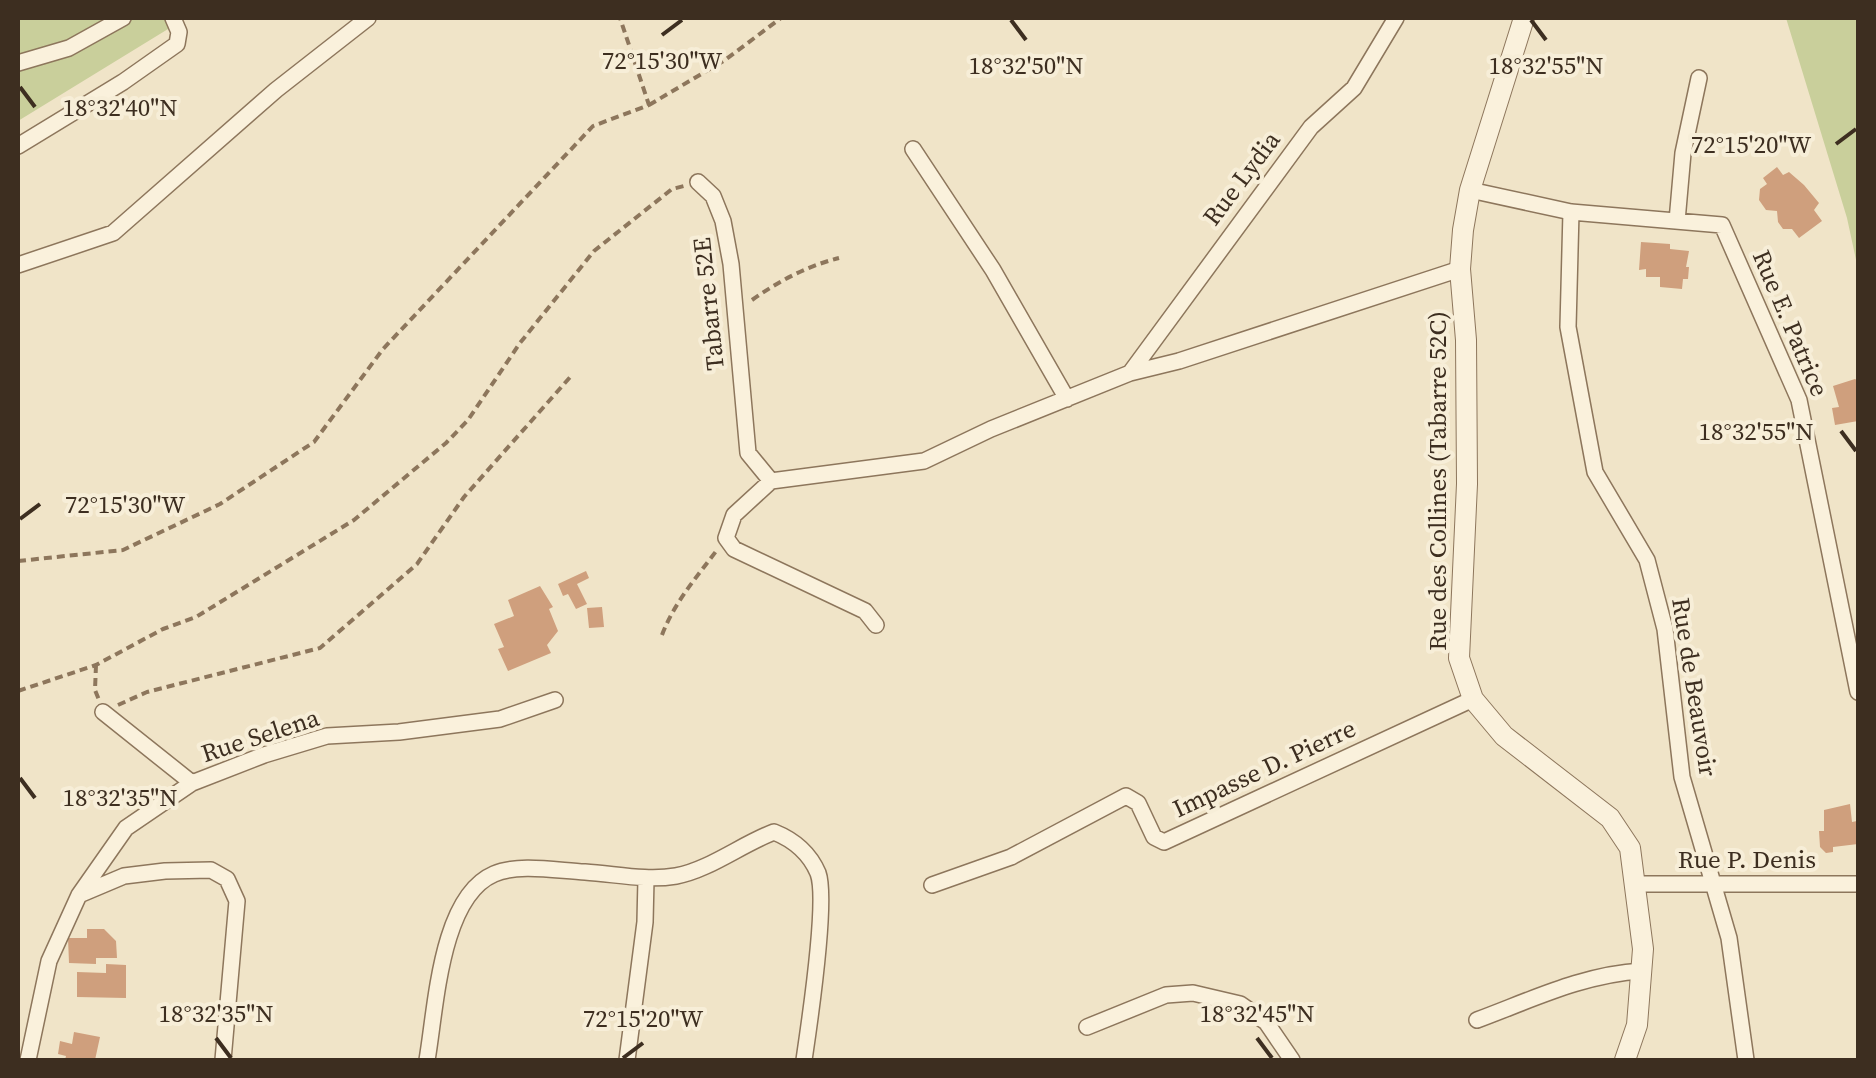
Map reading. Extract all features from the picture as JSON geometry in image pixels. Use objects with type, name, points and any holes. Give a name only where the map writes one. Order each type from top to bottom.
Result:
[{"type":"street","points":[[18,63],[69,48],[123,18]]},
{"type":"street","points":[[18,146],[177,44],[179,32],[173,18]]},
{"type":"street","points":[[18,265],[113,233],[276,90],[368,18]]},
{"type":"street","name":"Rue Lydia","points":[[1130,373],[1311,126],[1354,88],[1396,18]]},
{"type":"street","name":"Rue des Collines (Tabarre 52C)","points":[[1524,18],[1470,190],[1460,270],[1466,340],[1466,484],[1459,658],[1473,699],[1504,736],[1610,818],[1630,848],[1643,949],[1637,1024],[1625,1060]]},
{"type":"street","points":[[1678,221],[1680,171],[1699,78]]},
{"type":"street","points":[[913,149],[993,270],[1067,398]]},
{"type":"street","name":"Tabarre 52E","points":[[698,182],[713,196],[724,221],[748,453],[771,481]]},
{"type":"street","name":"Rue E. Patrice","points":[[1470,190],[1571,212],[1722,224],[1799,400],[1858,692]]},
{"type":"street","name":"Rue de Beauvoir","points":[[1571,212],[1568,327],[1595,472],[1647,560],[1665,629],[1682,777],[1729,938],[1746,1060]]},
{"type":"street","points":[[876,625],[865,611],[734,549],[726,538],[734,515],[771,481],[924,461],[1130,373],[1460,270]]},
{"type":"street","name":"Impasse D. Pierre","points":[[932,884],[1011,857],[1126,796],[1138,803],[1154,837],[1164,842],[1473,699]]},
{"type":"street","name":"Rue Selena","points":[[28,1060],[49,961],[79,895],[126,828],[192,783],[327,736],[399,732],[500,719],[555,700]]},
{"type":"street","points":[[103,712],[192,783]]},
{"type":"street","points":[[427,1060],[453,921],[472,888],[496,872],[614,874],[646,879],[681,875],[774,832],[794,840],[808,856],[822,889],[804,1060]]},
{"type":"street","points":[[79,895],[124,876],[165,871],[211,870],[227,879],[237,901],[222,1060]]},
{"type":"street","points":[[627,1060],[646,922],[646,879]]},
{"type":"street","name":"Rue P. Denis","points":[[1636,884],[1858,884]]},
{"type":"street","points":[[1477,1020],[1612,973],[1642,971]]},
{"type":"street","points":[[1087,1028],[1151,1000],[1194,993],[1240,1004],[1266,1022],[1292,1060]]},
{"type":"path","points":[[620,18],[649,105]]},
{"type":"path","points":[[18,562],[123,550],[220,504],[314,442],[383,349],[592,126],[649,105],[724,60],[781,18]]},
{"type":"path","points":[[18,690],[96,665],[163,629],[196,617],[354,520],[468,420],[520,343],[594,251],[672,189],[698,182]]},
{"type":"path","points":[[735,311],[775,284],[839,258]]},
{"type":"path","points":[[96,665],[95,690],[103,712],[148,692],[320,648],[417,564],[464,497],[572,375]]},
{"type":"path","points":[[662,635],[672,608],[684,598],[726,538]]},
{"type":"green space","points":[[18,18],[186,18],[18,121]]},
{"type":"green space","points":[[1786,18],[1858,18],[1858,269],[1847,218]]},
{"type":"building","points":[[1777,167],[1783,175],[1789,172],[1819,203],[1814,210],[1822,221],[1799,238],[1792,229],[1783,229],[1777,211],[1766,210],[1759,200],[1760,189],[1767,184],[1763,178]]},
{"type":"building","points":[[1641,242],[1670,244],[1670,249],[1689,251],[1688,279],[1683,279],[1682,289],[1660,287],[1660,277],[1646,277],[1646,269],[1639,270]]},
{"type":"building","points":[[1855,379],[1858,421],[1835,425],[1832,408],[1839,407],[1833,386]]},
{"type":"building","points":[[586,571],[589,578],[577,584],[587,604],[576,609],[558,584]]},
{"type":"building","points":[[540,586],[553,607],[549,609],[558,631],[547,645],[551,653],[508,671],[498,649],[504,647],[494,624],[514,616],[508,600]]},
{"type":"building","points":[[602,607],[604,627],[589,628],[587,608]]},
{"type":"building","points":[[1850,804],[1852,822],[1857,821],[1858,844],[1833,847],[1833,852],[1826,853],[1820,847],[1819,831],[1824,831],[1824,810]]},
{"type":"building","points":[[87,929],[104,929],[116,941],[117,958],[96,958],[96,964],[69,963],[68,938],[87,938]]},
{"type":"building","points":[[106,964],[126,965],[126,998],[77,997],[77,972],[106,973]]},
{"type":"building","points":[[74,1032],[100,1037],[95,1060],[65,1060],[66,1056],[58,1054],[60,1041],[72,1044]]}]
